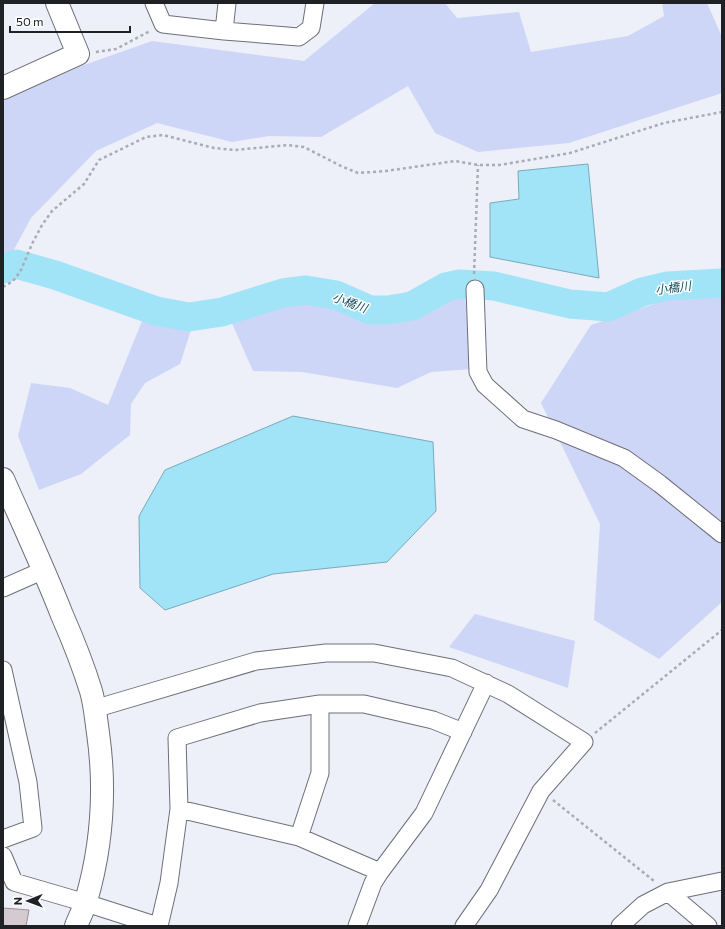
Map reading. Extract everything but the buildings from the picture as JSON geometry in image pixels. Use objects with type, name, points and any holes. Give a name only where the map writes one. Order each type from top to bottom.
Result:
[{"type":"street","points":[[3,88],[78,54],[57,3]]},
{"type":"street","points":[[154,3],[162,24],[299,37],[311,28],[315,3]]},
{"type":"street","points":[[224,31],[226,3]]},
{"type":"street","points":[[474,283],[478,372],[485,385],[523,419],[556,430],[624,458],[660,484],[722,534]]},
{"type":"street","points":[[3,479],[44,570],[81,661],[91,692],[101,751],[102,812],[98,846],[94,871],[86,903],[76,926]]},
{"type":"street","points":[[3,588],[44,570]]},
{"type":"street","points":[[94,709],[256,661],[326,653],[374,654],[452,668],[508,694],[584,742],[541,791],[489,890],[464,926]]},
{"type":"street","points":[[3,670],[28,782],[33,828],[3,839]]},
{"type":"street","points":[[357,926],[373,883],[424,813],[486,683]]},
{"type":"street","points":[[3,856],[14,882],[158,926],[169,882],[179,808],[177,738],[260,713],[320,704],[364,704],[433,720],[463,732]]},
{"type":"street","points":[[299,837],[320,773],[320,704]]},
{"type":"street","points":[[179,808],[299,837],[380,872]]},
{"type":"street","points":[[620,926],[643,905],[668,892],[722,881]]},
{"type":"street","points":[[668,892],[708,926]]},
{"type":"path","points":[[78,54],[116,49],[162,24]]},
{"type":"path","points":[[3,287],[13,281],[20,272],[33,242],[42,225],[52,211],[84,184],[99,160],[146,137],[163,135],[214,148],[236,150],[288,145],[304,147],[341,166],[358,172],[386,171],[454,161],[478,165],[499,165],[570,153],[664,123],[722,112]]},
{"type":"path","points":[[474,283],[478,165]]},
{"type":"path","points":[[584,742],[722,630]]},
{"type":"path","points":[[541,791],[668,892]]},
{"type":"shaded area","points":[[375,3],[445,3],[457,18],[519,12],[531,52],[628,36],[664,16],[662,3],[707,3],[722,37],[722,93],[569,143],[478,152],[435,133],[408,86],[321,137],[269,136],[232,142],[157,123],[96,151],[31,218],[12,253],[3,257],[3,101],[84,65],[152,41],[304,61]]},
{"type":"shaded area","points":[[588,164],[599,278],[490,257],[490,203],[519,199],[518,171]]},
{"type":"shaded area","points":[[722,293],[722,602],[659,659],[594,620],[600,524],[541,403],[591,325],[675,297]]},
{"type":"shaded area","points":[[465,295],[472,369],[431,372],[397,388],[302,372],[253,371],[231,321],[279,301],[327,301],[384,318],[439,300]]},
{"type":"shaded area","points":[[142,321],[192,327],[180,364],[145,383],[131,404],[130,435],[81,474],[39,490],[18,436],[31,383],[70,388],[108,405]]},
{"type":"shaded area","points":[[293,416],[433,442],[436,511],[387,562],[273,574],[165,610],[140,588],[139,516],[165,470]]},
{"type":"shaded area","points":[[475,614],[575,641],[568,688],[449,647]]},
{"type":"waterway","name":"小橋川","points":[[3,269],[16,264],[55,275],[156,311],[189,317],[222,312],[283,293],[306,290],[336,295],[370,310],[388,310],[412,306],[446,287],[460,284],[494,286],[570,304],[608,307],[642,292],[667,286],[722,283]]}]
